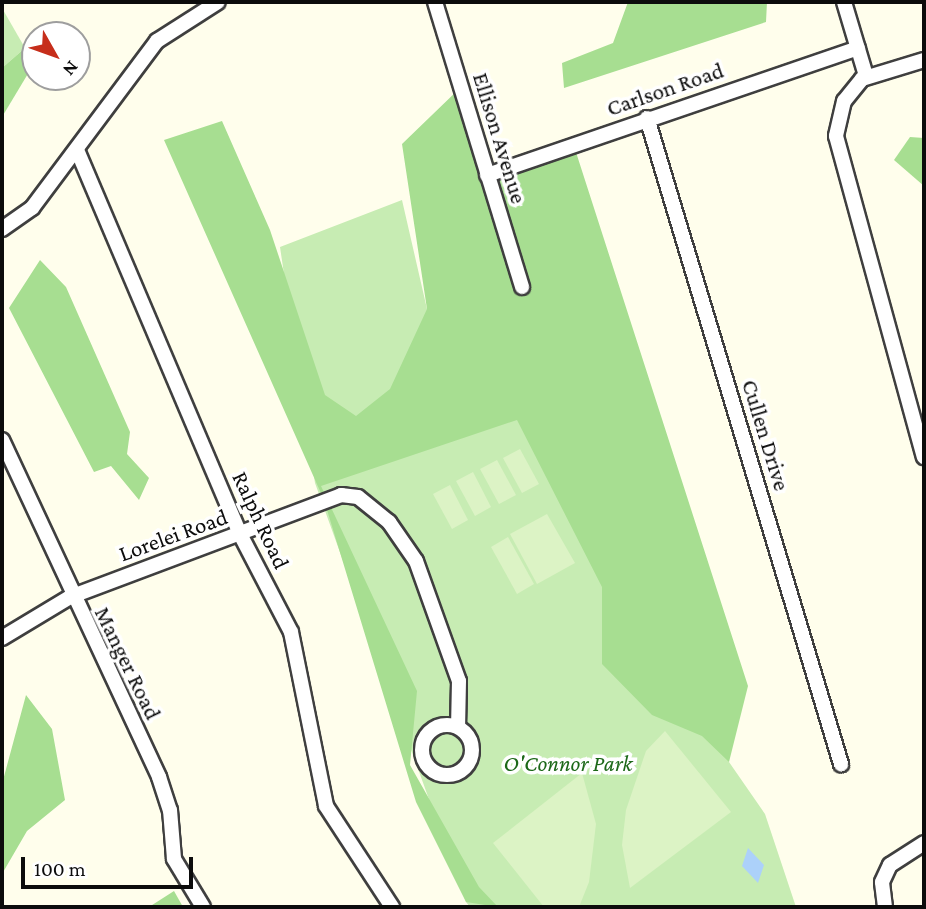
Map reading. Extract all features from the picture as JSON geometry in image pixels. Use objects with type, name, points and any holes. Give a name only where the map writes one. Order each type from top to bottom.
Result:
[{"type":"street","points":[[2,229],[32,208],[158,41],[218,2]]},
{"type":"street","name":"Ellison Avenue","points":[[435,2],[522,287]]},
{"type":"street","points":[[844,2],[866,76]]},
{"type":"street","name":"Carlson Road","points":[[488,175],[858,48]]},
{"type":"street","points":[[924,60],[866,76],[841,108],[838,150],[924,457]]},
{"type":"street","name":"Cullen Drive","points":[[648,118],[841,764]]},
{"type":"street","name":"Ralph Road","points":[[77,150],[240,534],[291,632],[326,806],[392,907]]},
{"type":"street","name":"Manger Road","points":[[2,440],[70,597],[159,778],[170,810],[174,859],[202,907]]},
{"type":"street","name":"Lorelei Road","points":[[2,638],[70,597],[341,495],[372,504],[415,561],[459,681],[458,727]]},
{"type":"street","points":[[885,907],[881,882],[890,865],[924,843]]},
{"type":"green space","points":[[628,2],[767,2],[766,22],[564,88],[562,63],[613,43]]},
{"type":"green space","points":[[2,8],[21,41],[21,51],[2,68]]},
{"type":"green space","points":[[21,51],[21,85],[2,117],[2,68]]},
{"type":"green space","points":[[461,87],[488,175],[574,146],[748,686],[729,762],[702,736],[652,715],[602,664],[602,587],[517,420],[321,486],[417,691],[410,765],[479,887],[498,907],[466,902],[416,802],[324,500],[164,140],[222,121],[270,230],[325,395],[356,416],[390,389],[427,309],[402,144]]},
{"type":"green space","points":[[910,137],[924,138],[924,186],[894,160]]},
{"type":"green space","name":"O'Connor Park","points":[[402,200],[427,309],[526,391],[729,762],[765,814],[796,907],[470,907],[466,902],[315,483],[280,247]]},
{"type":"green space","points":[[40,260],[66,287],[130,432],[127,454],[149,478],[139,500],[111,466],[94,472],[9,308]]},
{"type":"green space","points":[[520,449],[539,484],[522,493],[503,458]]},
{"type":"green space","points":[[497,460],[516,495],[499,504],[480,469]]},
{"type":"green space","points":[[473,472],[491,507],[475,516],[456,481]]},
{"type":"green space","points":[[450,485],[468,520],[452,529],[433,494]]},
{"type":"green space","points":[[547,514],[575,563],[537,584],[510,534]]},
{"type":"green space","points":[[508,537],[534,584],[517,594],[491,547]]},
{"type":"green space","points":[[26,695],[52,729],[65,800],[27,831],[2,874],[2,784]]},
{"type":"green space","points":[[665,731],[731,812],[630,888],[622,845],[626,810],[646,751]]},
{"type":"green space","points":[[582,773],[596,824],[589,882],[579,907],[544,907],[493,843]]},
{"type":"green space","points":[[174,891],[183,907],[149,907]]},
{"type":"water","points":[[748,848],[764,865],[758,883],[742,866]]}]
